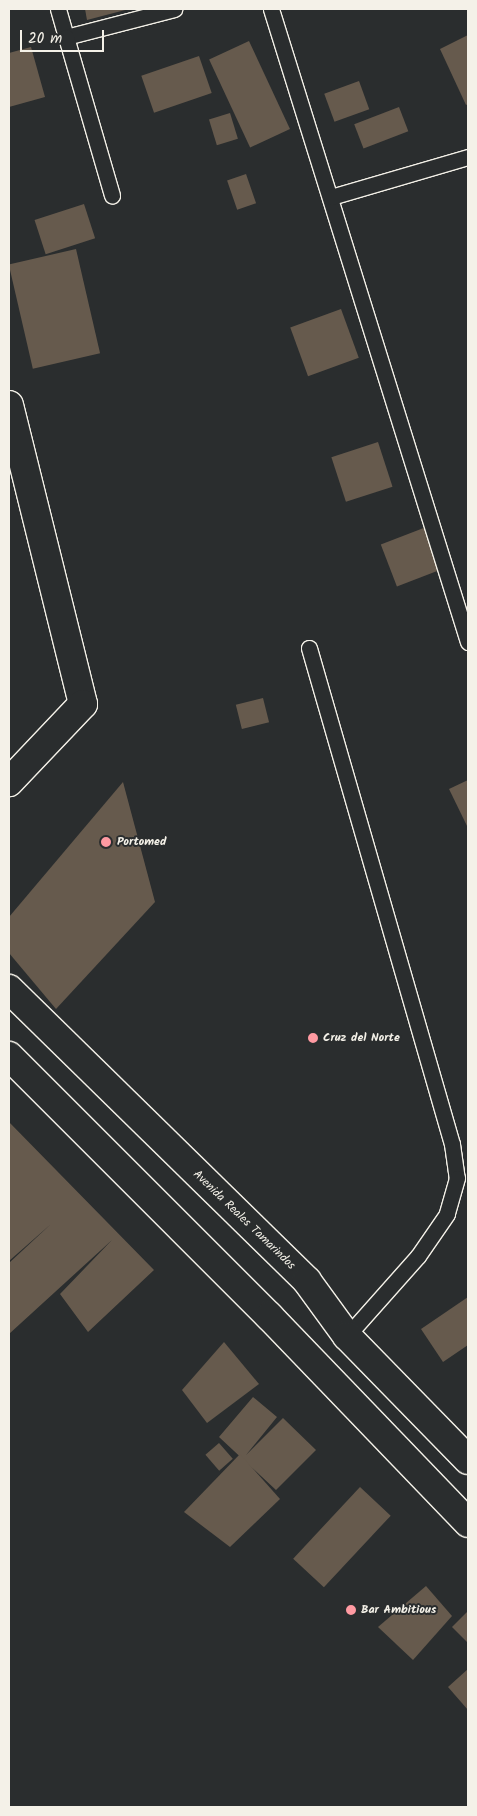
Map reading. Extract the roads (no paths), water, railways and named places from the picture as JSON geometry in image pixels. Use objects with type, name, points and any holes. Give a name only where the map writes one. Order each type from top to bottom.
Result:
[{"type":"main road","points":[[9,405],[83,704],[9,782]]},
{"type":"main road","name":"Avenida Reales Tamarindos","points":[[9,989],[307,1281],[346,1336],[468,1460]]},
{"type":"main road","points":[[9,1056],[269,1316],[468,1523]]},
{"type":"lane","points":[[58,9],[112,195]]},
{"type":"lane","points":[[66,37],[174,9]]},
{"type":"lane","points":[[271,9],[331,196],[468,642]]},
{"type":"lane","points":[[331,196],[468,157]]},
{"type":"lane","points":[[309,648],[452,1144],[457,1178],[447,1214],[418,1256],[346,1336]]},
{"type":"place","name":"Portomed","points":[[106,842]]},
{"type":"place","name":"Cruz del Norte","points":[[313,1038]]},
{"type":"place","name":"Bar Ambitious","points":[[351,1610]]}]
